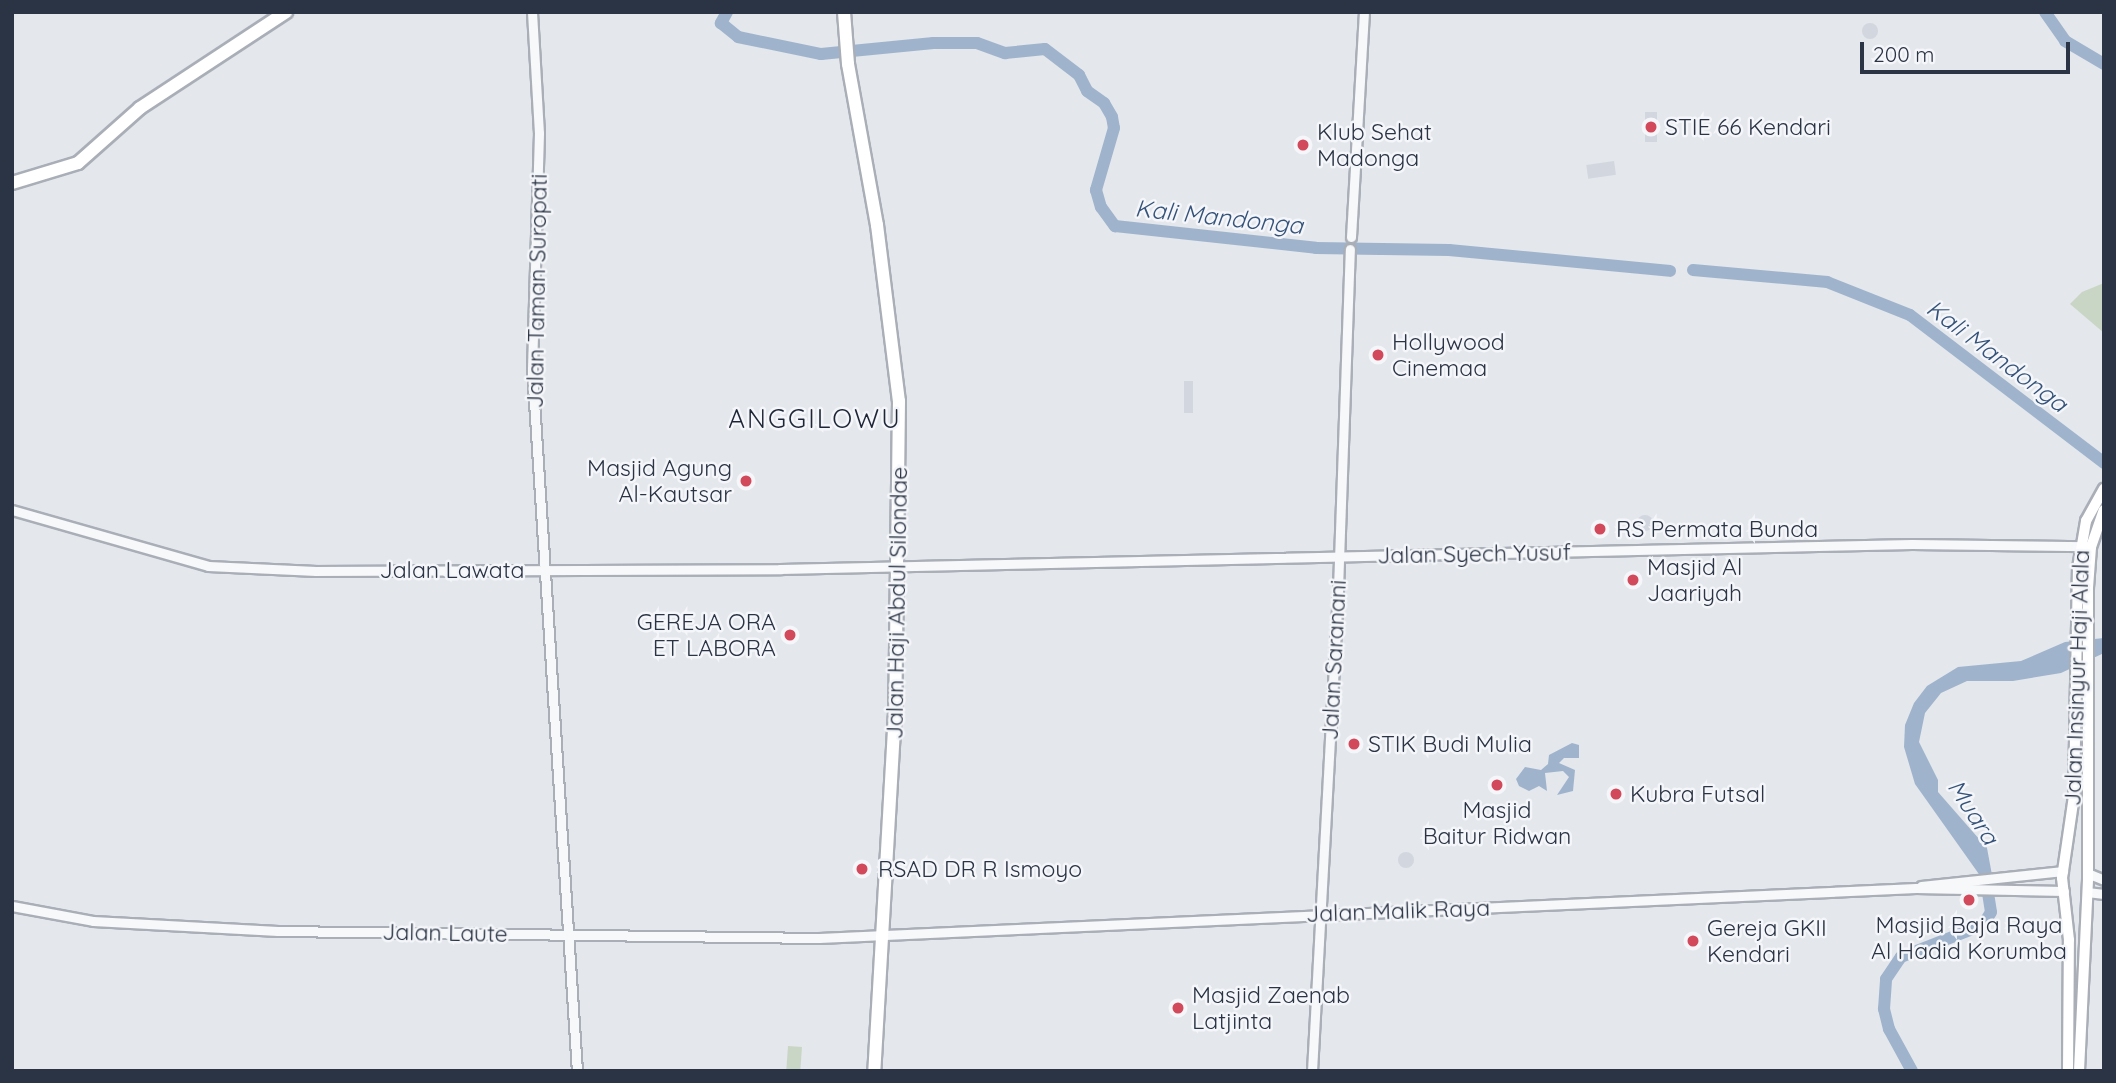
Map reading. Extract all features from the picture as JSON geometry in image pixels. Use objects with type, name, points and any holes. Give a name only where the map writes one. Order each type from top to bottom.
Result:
[{"type":"highway","points":[[12,183],[78,163],[140,108],[286,12]]},
{"type":"highway","name":"Jalan Haji Abdul Silondae","points":[[844,12],[847,60],[894,346],[900,415],[899,565],[874,1071]]},
{"type":"main road","name":"Jalan Insinyur Haji Alala","points":[[2079,1071],[2087,873],[2082,678],[2085,546],[2090,511],[2104,489]]},
{"type":"main road","name":"Jalan Insinyur Haji Alala","points":[[2085,546],[2104,510]]},
{"type":"main road","name":"Jalan Insinyur Haji Alala","points":[[2068,1071],[2063,871],[2073,817],[2082,678]]},
{"type":"main road","points":[[2063,871],[2087,873]]},
{"type":"main road","points":[[2065,896],[2086,897]]},
{"type":"street","name":"Jalan Taman Suropati","points":[[532,12],[539,180],[532,370],[577,1071]]},
{"type":"street","points":[[1351,237],[1364,12]]},
{"type":"street","name":"Jalan Saranani","points":[[1312,1071],[1339,556],[1350,248]]},
{"type":"street","name":"Jalan Lawata","points":[[12,510],[208,566],[316,571],[899,565]]},
{"type":"street","name":"Jalan Syech Yusuf","points":[[899,565],[2085,546]]},
{"type":"street","points":[[2001,884],[2063,871]]},
{"type":"street","points":[[2087,873],[2104,880]]},
{"type":"street","points":[[2001,884],[2065,896]]},
{"type":"street","name":"Jalan Malik Raya","points":[[880,936],[2001,884]]},
{"type":"street","points":[[2086,897],[2104,894]]},
{"type":"street","name":"Jalan Laute","points":[[12,906],[120,923],[278,931],[880,936]]},
{"type":"shaded area","points":[[1867,23],[1873,23],[1878,31],[1876,37],[1867,39],[1862,34],[1862,28]]},
{"type":"shaded area","name":"STIE 66 Kendari","points":[[1645,112],[1657,112],[1657,142],[1645,142]]},
{"type":"shaded area","points":[[1614,161],[1616,175],[1588,179],[1586,165]]},
{"type":"shaded area","points":[[1184,381],[1193,381],[1193,413],[1184,413]]},
{"type":"shaded area","points":[[1642,515],[1648,515],[1653,523],[1651,529],[1642,531],[1637,526],[1637,520]]},
{"type":"shaded area","name":"RS Permata Bunda","points":[[1600,521],[1606,523],[1606,535],[1600,537],[1594,535],[1592,529],[1594,523]]},
{"type":"shaded area","points":[[1403,852],[1409,852],[1414,860],[1412,866],[1403,868],[1398,863],[1398,857]]},
{"type":"green space","points":[[2104,283],[2104,333],[2070,304],[2082,292]]},
{"type":"green space","points":[[788,1046],[802,1047],[800,1071],[786,1071]]},
{"type":"water","name":"Muara","points":[[2104,638],[2104,653],[2061,673],[2013,681],[1967,681],[1941,693],[1925,713],[1919,742],[1938,780],[1938,792],[1987,848],[1992,875],[1981,877],[1915,784],[1904,747],[1905,725],[1914,703],[1927,686],[1958,667],[2021,661],[2065,642]]},
{"type":"water","points":[[1572,743],[1579,745],[1579,758],[1564,758],[1559,763],[1575,770],[1573,791],[1557,795],[1569,777],[1563,771],[1545,773],[1547,791],[1539,786],[1529,791],[1519,786],[1516,779],[1525,767],[1541,770],[1548,764],[1549,755]]},
{"type":"waterway","name":"Kali Mandonga","points":[[727,12],[721,23],[738,37],[821,54],[933,43],[977,43],[1005,53],[1045,49],[1079,75],[1087,91],[1104,103],[1112,117],[1114,128],[1096,190],[1101,207],[1115,226],[1316,248],[1449,250],[1670,271]]},
{"type":"waterway","points":[[2045,12],[2065,41],[2104,64]]},
{"type":"waterway","name":"Kali Mandonga","points":[[1693,270],[1827,282],[1910,315],[2104,463]]},
{"type":"waterway","name":"Muara","points":[[1912,1071],[1889,1029],[1884,1009],[1886,979],[1901,957],[1983,925],[1991,912],[1986,880]]},
{"type":"place","name":"STIE 66 Kendari","points":[[1651,127]]},
{"type":"place","name":"Klub Sehat Madonga","points":[[1303,145]]},
{"type":"place","name":"Hollywood Cinemaa","points":[[1378,355]]},
{"type":"place","name":"Masjid Agung Al-Kautsar","points":[[746,481]]},
{"type":"place","name":"RS Permata Bunda","points":[[1600,529]]},
{"type":"place","name":"Masjid Al Jaariyah","points":[[1633,580]]},
{"type":"place","name":"GEREJA ORA ET LABORA","points":[[790,635]]},
{"type":"place","name":"STIK Budi Mulia","points":[[1354,744]]},
{"type":"place","name":"Masjid Baitur Ridwan","points":[[1497,785]]},
{"type":"place","name":"Kubra Futsal","points":[[1616,794]]},
{"type":"place","name":"RSAD DR R Ismoyo","points":[[862,869]]},
{"type":"place","name":"Masjid Baja Raya Al Hadid Korumba","points":[[1969,900]]},
{"type":"place","name":"Gereja GKII Kendari","points":[[1693,941]]},
{"type":"place","name":"Masjid Zaenab Latjinta","points":[[1178,1008]]},
{"type":"district","name":"ANGGILOWU","points":[[815,419]]}]
